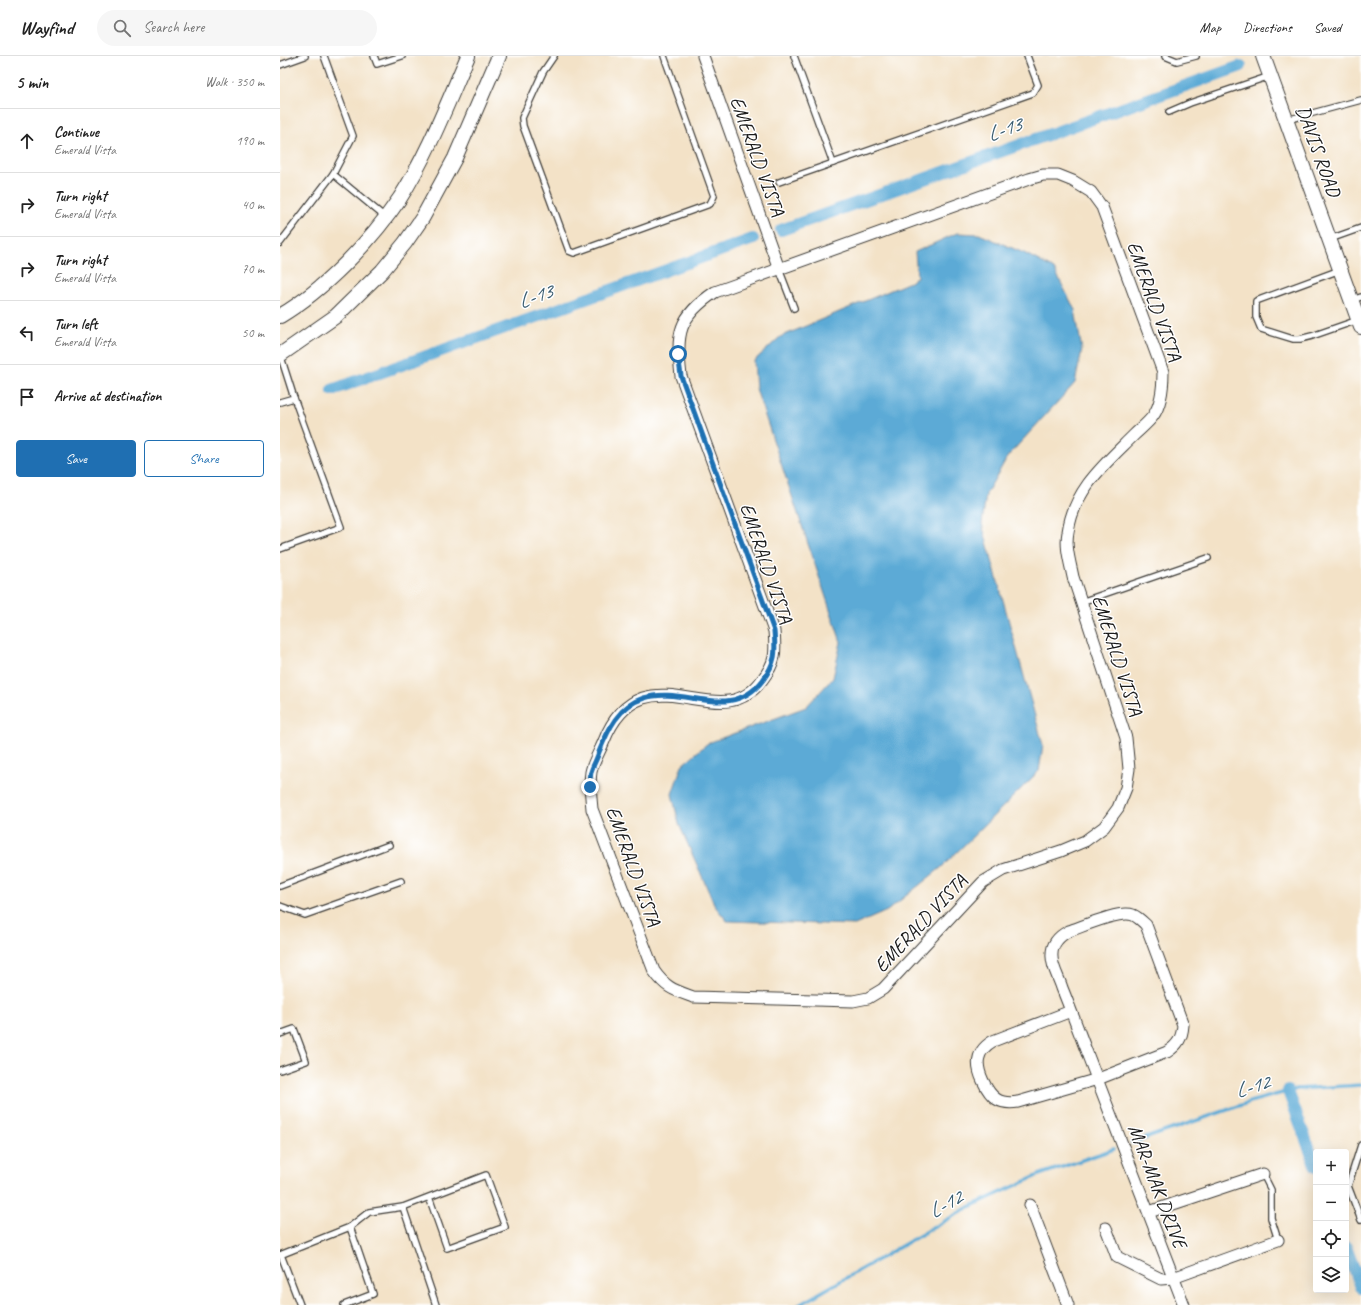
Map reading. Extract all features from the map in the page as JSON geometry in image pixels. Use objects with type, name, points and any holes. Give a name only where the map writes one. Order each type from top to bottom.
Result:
[{"type":"street","points":[[280,316],[311,294],[334,274],[358,250],[400,198],[430,142],[468,56]]},
{"type":"street","points":[[280,355],[336,316],[382,271],[423,218],[455,158],[499,56]]},
{"type":"street","name":"EMERALD VISTA","points":[[703,56],[779,269]]},
{"type":"street","name":"DAVIS ROAD","points":[[1263,56],[1340,270],[1356,299],[1360,324]]},
{"type":"street","name":"EMERALD VISTA","points":[[1058,175],[1091,192],[1102,208],[1163,372],[1163,381],[1161,396],[1154,416],[1093,476],[1082,492],[1073,511],[1067,532],[1067,552],[1073,577],[1082,602],[1126,738],[1128,751],[1129,768],[1126,788],[1118,808],[1104,827],[1085,841],[1061,851],[1004,870],[983,882],[883,989],[868,998],[853,1000],[693,997],[678,992],[662,983],[654,971],[592,809],[590,787],[591,772],[608,731],[617,717],[628,706],[643,698],[661,695],[723,702],[740,698],[757,688],[770,669],[776,651],[774,631],[681,376],[678,354],[680,331],[689,314],[699,303],[715,292],[1036,177],[1058,175]]},
{"type":"street","name":"MAR-MAK DRIVE","points":[[1098,1079],[1167,1052],[1174,1047],[1182,1034],[1183,1026],[1146,925],[1140,919],[1129,914],[1116,915],[1069,931],[1062,935],[1056,941],[1053,948],[1053,965],[1184,1305]]},
{"type":"street","points":[[1071,1010],[986,1045],[981,1051],[978,1059],[980,1075],[989,1092],[995,1098],[1002,1102],[1010,1103],[1098,1079]]},
{"type":"street","points":[[1149,1212],[1263,1174]]},
{"type":"street","points":[[1030,1205],[1068,1305]]},
{"type":"street","points":[[1106,1228],[1117,1257],[1161,1279],[1173,1278],[1278,1240]]},
{"type":"lane","points":[[280,65],[305,56]]},
{"type":"lane","points":[[280,243],[333,174],[352,136],[324,56]]},
{"type":"lane","points":[[374,56],[377,64],[402,56]]},
{"type":"lane","points":[[554,56],[542,72],[522,118],[523,126],[569,251],[574,253],[710,204],[714,196],[664,56]]},
{"type":"lane","points":[[794,56],[833,163]]},
{"type":"lane","points":[[780,182],[1033,92],[1038,85],[1027,56]]},
{"type":"lane","points":[[1164,56],[1177,61],[1196,56]]},
{"type":"lane","points":[[1169,112],[1190,103],[1270,76]]},
{"type":"lane","points":[[1286,120],[1361,100]]},
{"type":"lane","points":[[333,174],[385,217]]},
{"type":"lane","points":[[1329,239],[1361,228]]},
{"type":"lane","points":[[779,269],[794,308]]},
{"type":"lane","points":[[1340,270],[1256,301],[1256,317],[1261,329],[1293,339],[1312,336],[1360,324]]},
{"type":"lane","points":[[280,352],[294,398],[341,527],[280,549]]},
{"type":"lane","points":[[280,402],[294,398]]},
{"type":"lane","points":[[1082,602],[1208,558]]},
{"type":"lane","points":[[280,886],[389,845]]},
{"type":"lane","points":[[280,906],[305,916],[401,880]]},
{"type":"lane","points":[[280,1034],[294,1029],[306,1061],[280,1070]]},
{"type":"lane","points":[[1361,1145],[1348,1186],[1361,1220]]},
{"type":"lane","points":[[1263,1174],[1271,1190],[1271,1218],[1278,1240]]},
{"type":"lane","points":[[300,1305],[281,1255],[350,1227],[369,1212],[403,1207],[486,1175],[505,1226],[447,1248],[429,1197]]},
{"type":"lane","points":[[403,1207],[436,1305]]},
{"type":"lane","points":[[344,1305],[373,1294],[350,1227]]},
{"type":"water","points":[[957,233],[979,234],[1024,253],[1054,269],[1075,310],[1082,350],[1075,383],[1008,456],[986,494],[982,524],[1043,745],[1039,771],[942,867],[887,911],[855,925],[727,921],[715,906],[679,824],[672,794],[682,765],[708,743],[806,707],[833,678],[841,642],[756,389],[754,361],[780,337],[910,282],[917,277],[915,252]]},
{"type":"waterway","name":"L-13","points":[[781,230],[1241,66]]},
{"type":"waterway","name":"L-13","points":[[332,390],[753,239]]},
{"type":"waterway","name":"L-12","points":[[1132,1143],[1253,1101],[1297,1089],[1361,1085]]},
{"type":"waterway","points":[[1288,1091],[1313,1159]]},
{"type":"waterway","name":"L-12","points":[[799,1305],[969,1207],[1039,1175],[1114,1149]]},
{"type":"waterway","points":[[1349,1255],[1361,1287]]},
{"type":"route","points":[[590,787],[591,772],[608,731],[617,717],[628,706],[643,698],[661,695],[723,702],[740,698],[757,688],[770,669],[776,651],[774,631],[681,376],[678,354]]}]
